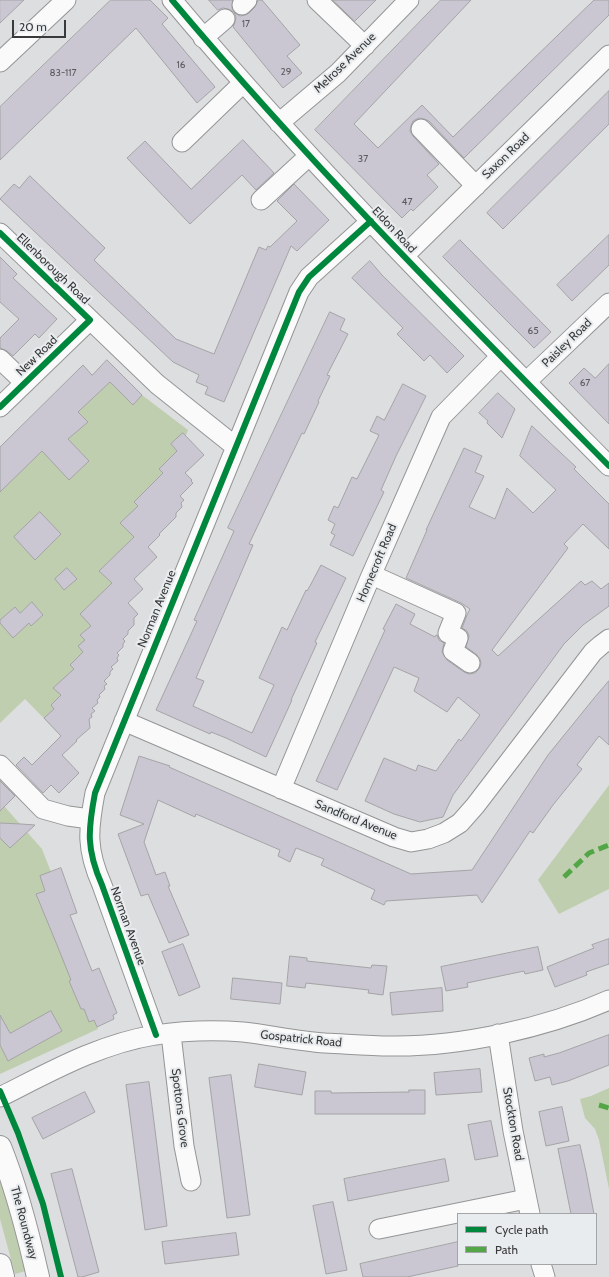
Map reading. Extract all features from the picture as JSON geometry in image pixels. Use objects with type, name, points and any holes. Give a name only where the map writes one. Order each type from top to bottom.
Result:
[{"type":"main road","name":"The Roundway","points":[[0,1147],[19,1200],[30,1238],[38,1277]]},
{"type":"main road","points":[[0,1265],[3,1277]]},
{"type":"street","points":[[0,62],[66,0]]},
{"type":"street","name":"Eldon Road","points":[[172,0],[203,38],[309,156],[500,356],[609,466]]},
{"type":"street","points":[[317,0],[365,46]]},
{"type":"street","name":"Melrose Avenue","points":[[279,123],[338,73],[409,0]]},
{"type":"street","points":[[203,38],[225,19]]},
{"type":"street","name":"Saxon Road","points":[[404,256],[609,56]]},
{"type":"street","points":[[182,142],[243,83]]},
{"type":"street","points":[[421,130],[476,186]]},
{"type":"street","points":[[261,200],[309,156]]},
{"type":"street","name":"Norman Avenue","points":[[163,1035],[95,869],[89,844],[90,819],[95,793],[299,292],[309,278],[371,221]]},
{"type":"street","name":"Ellenborough Road","points":[[0,233],[157,384],[236,447]]},
{"type":"street","name":"Paisley Road","points":[[526,382],[609,303]]},
{"type":"street","name":"New Road","points":[[0,408],[90,320]]},
{"type":"street","name":"Homecroft Road","points":[[281,789],[440,417],[500,356]]},
{"type":"street","points":[[0,359],[25,383]]},
{"type":"street","points":[[372,576],[456,613],[448,633],[458,638],[453,651],[470,663]]},
{"type":"street","name":"Sandford Avenue","points":[[124,721],[394,837],[411,842],[428,839],[444,833],[460,822],[475,806],[593,652],[609,639]]},
{"type":"street","points":[[0,764],[43,809],[68,816],[90,819]]},
{"type":"street","name":"Gospatrick Road","points":[[0,1097],[66,1063],[86,1055],[110,1047],[163,1035],[243,1032],[323,1043],[392,1046],[463,1041],[558,1020],[609,1000]]},
{"type":"street","name":"Stockton Road","points":[[498,1034],[513,1131],[528,1206]]},
{"type":"street","name":"Spottons Grove","points":[[163,1035],[191,1181]]},
{"type":"street","points":[[483,1213],[528,1206]]},
{"type":"street","points":[[379,1229],[457,1217]]},
{"type":"green space","points":[[112,365],[142,395],[188,430],[140,552],[62,737],[25,699],[0,723],[0,472]]},
{"type":"green space","points":[[0,776],[5,807],[42,849],[51,872],[61,918],[85,980],[98,1029],[0,1074]]},
{"type":"green space","points":[[609,785],[609,889],[559,914],[538,880]]},
{"type":"green space","points":[[609,1088],[609,1189],[599,1140],[595,1129],[585,1118],[580,1099]]},
{"type":"green space","points":[[0,1179],[14,1220],[26,1271],[15,1274],[0,1219]]},
{"type":"building","points":[[0,0],[24,0],[0,23]]},
{"type":"building","points":[[111,0],[150,0],[168,18],[162,24],[215,87],[197,103],[136,28],[0,160],[0,107]]},
{"type":"building","points":[[209,0],[233,0],[232,8],[235,13],[240,16],[249,13],[255,7],[258,0],[262,0],[300,45],[287,56],[302,73],[283,88],[233,27],[236,17],[234,12],[223,8],[218,10]]},
{"type":"building","points":[[333,0],[376,0],[355,21]]},
{"type":"building","points":[[441,0],[471,0],[354,124],[378,148],[422,105],[453,137],[594,0],[609,0],[609,15],[464,158],[429,121],[419,118],[413,121],[410,131],[413,136],[439,164],[427,175],[438,187],[413,211],[411,209],[402,218],[315,130]]},
{"type":"building","points":[[609,91],[609,124],[503,229],[487,213]]},
{"type":"building","points":[[243,140],[274,173],[256,190],[242,175],[190,224],[127,158],[145,141],[191,189]]},
{"type":"building","points":[[30,176],[105,248],[94,260],[176,339],[214,354],[259,247],[266,250],[268,246],[270,247],[297,221],[277,201],[294,184],[329,220],[297,251],[291,246],[224,402],[205,394],[208,387],[196,382],[199,375],[173,362],[0,199],[14,184],[19,188]]},
{"type":"building","points":[[609,235],[609,265],[572,301],[557,285]]},
{"type":"building","points":[[460,240],[551,332],[534,348],[443,257]]},
{"type":"building","points":[[0,257],[17,274],[13,278],[57,319],[39,338],[35,334],[13,356],[0,348],[0,338],[19,319],[0,302]]},
{"type":"building","points":[[370,261],[382,275],[464,356],[447,373],[430,355],[424,361],[397,334],[403,328],[352,278]]},
{"type":"building","points":[[330,312],[345,319],[340,330],[348,334],[327,375],[330,376],[304,434],[302,433],[249,544],[253,545],[196,678],[204,681],[193,706],[252,733],[274,685],[259,678],[282,627],[287,630],[306,590],[307,591],[321,565],[346,578],[315,642],[317,643],[266,757],[226,738],[211,732],[210,734],[156,710],[197,621],[194,620],[234,531],[228,528]]},
{"type":"building","points":[[107,360],[142,395],[133,405],[110,382],[78,412],[88,422],[68,439],[89,461],[69,480],[42,451],[0,492],[0,447],[83,365],[92,375]]},
{"type":"building","points":[[609,364],[609,424],[569,383],[584,368],[595,378]]},
{"type":"building","points":[[403,384],[426,396],[396,456],[381,490],[384,492],[353,556],[330,545],[335,535],[331,533],[335,524],[328,520],[334,506],[338,508],[352,477],[357,479],[379,435],[370,431],[377,416],[384,420]]},
{"type":"building","points":[[498,393],[515,409],[502,438],[487,423],[488,421],[479,413]]},
{"type":"building","points":[[532,426],[576,467],[574,469],[609,504],[609,549],[583,524],[564,544],[568,548],[492,650],[498,656],[581,581],[585,585],[592,581],[601,589],[609,583],[609,606],[583,625],[564,644],[453,795],[443,817],[420,822],[394,814],[365,801],[384,758],[416,771],[418,765],[436,771],[459,739],[461,741],[480,715],[458,697],[447,712],[414,691],[419,678],[394,667],[337,790],[316,781],[385,630],[383,629],[396,604],[415,614],[410,624],[435,637],[437,635],[439,640],[444,643],[442,652],[447,660],[469,674],[475,673],[479,669],[481,664],[480,659],[466,647],[469,636],[467,631],[462,628],[470,609],[461,603],[406,578],[426,530],[464,448],[482,456],[475,472],[484,476],[469,507],[495,519],[507,488],[533,513],[556,490],[520,456]]},
{"type":"building","points":[[183,433],[204,455],[185,473],[193,483],[180,496],[184,500],[181,503],[182,507],[176,513],[176,517],[148,547],[157,557],[134,579],[143,589],[128,603],[138,614],[134,618],[134,625],[123,639],[125,641],[123,647],[117,653],[119,655],[117,658],[118,661],[111,667],[113,669],[110,672],[110,675],[104,681],[107,684],[104,686],[105,689],[99,695],[100,697],[97,700],[98,703],[92,708],[95,711],[91,714],[92,717],[89,719],[90,728],[62,755],[79,773],[59,793],[51,785],[43,793],[16,765],[24,757],[32,765],[61,736],[44,718],[54,709],[51,705],[61,695],[53,688],[74,669],[70,665],[83,652],[78,646],[85,640],[80,635],[91,626],[80,614],[112,583],[99,571],[134,537],[120,523],[138,506],[134,502],[163,473],[159,469],[177,451],[171,444]]},
{"type":"building","points":[[40,512],[61,534],[35,560],[14,537]]},
{"type":"building","points":[[67,568],[77,579],[64,590],[55,579]]},
{"type":"building","points":[[32,602],[43,615],[31,626],[29,623],[13,638],[0,623],[0,620],[15,607],[20,613]]},
{"type":"building","points":[[609,681],[609,745],[599,736],[577,765],[582,769],[533,833],[530,831],[482,903],[477,895],[386,901],[384,905],[371,899],[375,890],[321,865],[324,859],[296,848],[290,862],[278,856],[280,850],[196,814],[195,817],[158,800],[144,842],[156,875],[165,872],[170,886],[168,886],[189,935],[169,943],[148,894],[141,896],[118,834],[144,824],[120,815],[139,756],[170,766],[169,767],[411,874],[472,870],[548,755]]},
{"type":"building","points":[[0,781],[15,796],[0,811]]},
{"type":"building","points":[[0,823],[35,825],[10,848],[0,838]]},
{"type":"building","points":[[61,868],[77,913],[70,915],[92,971],[99,968],[117,1013],[113,1015],[114,1019],[97,1027],[94,1020],[89,1022],[84,1009],[81,1009],[69,981],[71,980],[36,894],[45,891],[40,876]]},
{"type":"building","points":[[609,939],[609,964],[586,972],[587,975],[555,987],[547,967],[594,948],[592,945]]},
{"type":"building","points":[[183,944],[200,987],[179,996],[162,952]]},
{"type":"building","points":[[538,947],[543,970],[525,974],[524,971],[467,983],[468,987],[446,991],[441,967]]},
{"type":"building","points":[[290,956],[307,958],[307,961],[371,968],[372,965],[387,966],[383,995],[368,993],[369,990],[306,983],[305,988],[287,986]]},
{"type":"building","points":[[233,978],[282,983],[280,1004],[231,999]]},
{"type":"building","points":[[442,988],[443,1011],[392,1015],[390,993]]},
{"type":"building","points":[[51,1011],[62,1031],[8,1061],[0,1045],[0,1015],[10,1033]]},
{"type":"building","points":[[609,1035],[609,1065],[568,1081],[552,1085],[550,1077],[535,1081],[529,1058],[544,1054],[544,1057],[559,1053]]},
{"type":"building","points":[[259,1064],[306,1072],[302,1095],[255,1087]]},
{"type":"building","points":[[480,1069],[482,1092],[436,1095],[434,1073]]},
{"type":"building","points":[[231,1075],[250,1215],[227,1218],[209,1078]]},
{"type":"building","points":[[149,1082],[167,1226],[145,1230],[126,1085]]},
{"type":"building","points":[[409,1090],[425,1090],[425,1114],[315,1114],[315,1091],[331,1091],[331,1093],[409,1092]]},
{"type":"building","points":[[85,1092],[95,1112],[43,1139],[32,1118]]},
{"type":"building","points":[[562,1107],[569,1141],[546,1146],[539,1112]]},
{"type":"building","points":[[491,1121],[498,1156],[475,1160],[468,1125]]},
{"type":"building","points":[[580,1145],[594,1213],[571,1213],[558,1149]]},
{"type":"building","points":[[445,1159],[449,1181],[348,1201],[344,1179]]},
{"type":"building","points":[[72,1169],[99,1272],[82,1277],[78,1277],[51,1174]]},
{"type":"building","points":[[333,1202],[347,1270],[326,1274],[313,1206]]},
{"type":"building","points":[[236,1233],[239,1255],[165,1264],[162,1242]]},
{"type":"building","points":[[457,1242],[458,1266],[407,1277],[363,1277],[360,1264]]},
{"type":"marked path","points":[[564,877],[589,853],[609,845]]},
{"type":"marked path","points":[[599,1105],[609,1108]]},
{"type":"cycle path","points":[[172,0],[277,120],[386,238],[609,466]]},
{"type":"cycle path","points":[[156,1035],[93,861],[90,829],[95,793],[299,292],[309,277],[371,221]]},
{"type":"cycle path","points":[[0,233],[90,320],[0,407]]},
{"type":"cycle path","points":[[0,1091],[18,1133],[43,1204],[61,1277]]}]
